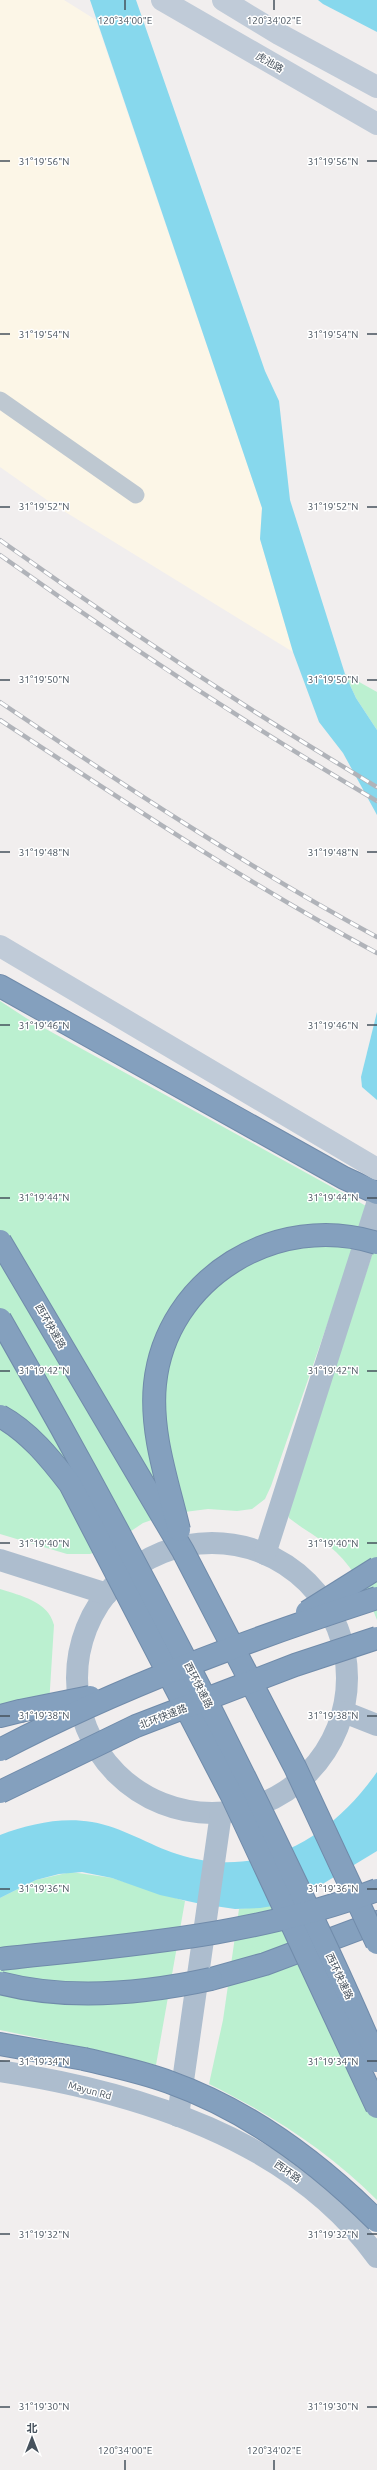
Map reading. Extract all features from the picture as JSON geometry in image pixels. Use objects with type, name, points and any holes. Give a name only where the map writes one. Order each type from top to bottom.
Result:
[{"type":"highway","points":[[0,986],[344,1178],[377,1199]]},
{"type":"highway","points":[[344,1178],[377,1193]]},
{"type":"highway","points":[[183,1551],[158,1442],[154,1414],[155,1384],[158,1364],[178,1316],[200,1287],[217,1272],[247,1253],[267,1245],[294,1238],[320,1235],[352,1237],[377,1243]]},
{"type":"highway","name":"西环快速路","points":[[0,1241],[183,1551],[295,1767],[377,1943]]},
{"type":"highway","name":"西环快速路","points":[[0,1319],[57,1418],[197,1680],[346,1985],[377,2061]]},
{"type":"highway","points":[[0,1416],[28,1436],[54,1463],[70,1484],[233,1798],[377,2107]]},
{"type":"highway","points":[[280,1629],[377,1568]]},
{"type":"highway","points":[[0,1750],[124,1691],[280,1629],[377,1598]]},
{"type":"highway","name":"北环快速路","points":[[0,1792],[136,1726],[295,1665],[377,1638]]},
{"type":"highway","points":[[0,1716],[124,1691]]},
{"type":"highway","points":[[0,1959],[225,1930],[320,1908],[377,1890]]},
{"type":"highway","points":[[0,1983],[47,1992],[77,1993],[129,1992],[167,1988],[211,1979],[265,1964],[377,1922]]},
{"type":"highway","points":[[0,2044],[125,2069],[169,2082],[199,2094],[257,2124],[294,2147],[333,2179],[377,2221]]},
{"type":"main road","points":[[265,1554],[377,1204]]},
{"type":"main road","points":[[196,1544],[231,1545],[265,1554],[282,1563],[303,1579],[325,1604],[335,1621],[346,1658],[348,1678],[344,1712],[331,1744],[323,1757],[303,1779],[278,1796],[251,1808],[221,1813],[186,1811],[153,1800],[120,1777],[101,1755],[92,1740],[80,1708],[77,1668],[82,1639],[89,1623],[107,1594],[132,1570],[163,1553],[196,1544]]},
{"type":"main road","points":[[0,1560],[107,1594]]},
{"type":"main road","points":[[344,1712],[377,1725]]},
{"type":"main road","points":[[178,2116],[221,1813]]},
{"type":"main road","name":"Mayun Rd","points":[[0,2071],[73,2085],[178,2116]]},
{"type":"main road","name":"西环路","points":[[178,2116],[236,2141],[285,2167],[323,2198],[350,2225],[377,2257]]},
{"type":"street","name":"虎池路","points":[[162,0],[377,124]]},
{"type":"street","points":[[223,0],[279,34],[377,88]]},
{"type":"street","points":[[0,400],[136,495]]},
{"type":"street","points":[[0,946],[377,1169]]},
{"type":"shaded area","points":[[0,0],[64,0],[96,20],[262,508],[260,539],[293,652],[54,505],[0,467]]},
{"type":"green space","points":[[345,674],[377,692],[377,730],[356,698]]},
{"type":"green space","points":[[0,1001],[26,1018],[368,1207],[271,1486],[265,1499],[252,1509],[237,1511],[208,1509],[169,1514],[143,1523],[106,1548],[90,1554],[67,1554],[0,1534]]},
{"type":"green space","points":[[377,1240],[377,1620],[355,1575],[343,1559],[325,1543],[289,1518],[287,1511]]},
{"type":"green space","points":[[0,1589],[25,1597],[40,1605],[51,1617],[54,1625],[49,1705],[0,1726]]},
{"type":"green space","points":[[71,1872],[112,1878],[185,1901],[156,2065],[101,2051],[0,2030],[0,1898],[36,1880]]},
{"type":"green space","points":[[279,1905],[377,2115],[377,2200],[339,2165],[298,2135],[255,2108],[209,2084],[223,2020],[239,1909]]},
{"type":"water","points":[[90,0],[136,0],[265,371],[279,401],[290,500],[345,674],[356,698],[377,730],[377,815],[343,753],[319,722],[293,652],[260,539],[262,508]]},
{"type":"water","points":[[318,0],[377,0],[377,32],[323,4]]},
{"type":"water","points":[[377,1012],[377,1100],[362,1087],[361,1077]]},
{"type":"water","points":[[377,1772],[377,1851],[311,1891],[279,1905],[260,1908],[235,1909],[201,1904],[160,1895],[112,1878],[82,1872],[59,1874],[36,1880],[0,1898],[0,1835],[11,1831],[45,1822],[68,1820],[92,1822],[103,1824],[125,1832],[177,1854],[207,1861],[237,1862],[264,1858],[290,1848],[315,1835],[338,1817],[358,1796]]},
{"type":"railway","points":[[0,540],[186,667],[377,787]]},
{"type":"railway","points":[[0,555],[92,619],[233,713],[377,801]]},
{"type":"railway","points":[[0,702],[92,764],[186,824],[280,882],[377,937]]},
{"type":"railway","points":[[0,720],[186,841],[233,870],[377,953]]}]
